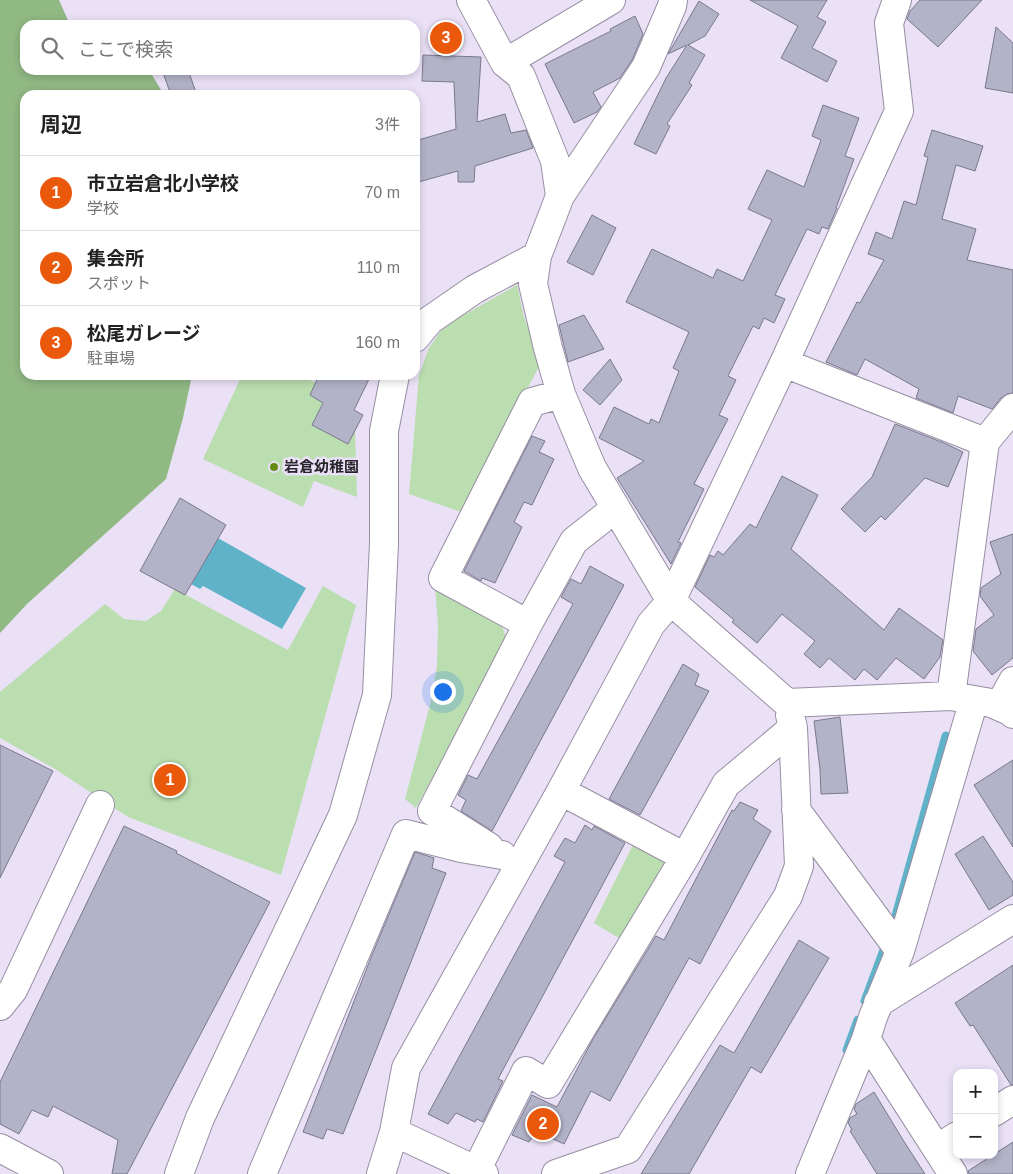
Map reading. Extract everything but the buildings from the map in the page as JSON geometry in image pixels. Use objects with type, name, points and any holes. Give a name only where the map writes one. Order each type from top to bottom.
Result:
[{"type":"street","points":[[471,0],[505,63],[521,76],[555,160],[560,196]]},
{"type":"street","points":[[505,63],[611,0]]},
{"type":"street","points":[[565,1172],[628,1149],[788,896],[798,866],[790,716],[671,601],[592,468],[561,394],[533,284],[536,256],[560,196],[646,67],[673,0]]},
{"type":"street","points":[[381,1174],[394,1132],[406,1068],[511,859],[561,791],[651,624],[671,601],[784,363],[899,111],[888,23],[897,0]]},
{"type":"street","points":[[420,332],[438,314],[475,290],[536,256]]},
{"type":"street","points":[[784,363],[985,442]]},
{"type":"street","points":[[179,1174],[200,1118],[343,815],[378,695],[384,543],[384,431],[394,380]]},
{"type":"street","points":[[528,624],[443,578],[532,402],[561,394]]},
{"type":"street","points":[[810,1174],[866,1039],[878,1003],[892,942],[984,704],[985,442],[1013,408]]},
{"type":"street","points":[[511,859],[432,811],[528,624],[574,540],[616,508]]},
{"type":"street","points":[[394,1132],[480,1172],[526,1071],[548,1084],[685,857],[726,784],[790,716],[984,704],[1013,681]]},
{"type":"street","points":[[561,791],[685,857]]},
{"type":"street","points":[[0,1006],[13,990],[100,805]]},
{"type":"street","points":[[796,810],[892,942]]},
{"type":"street","points":[[262,1174],[406,834],[511,859]]},
{"type":"street","points":[[878,1003],[1013,920]]},
{"type":"street","points":[[866,1039],[947,1143],[953,1174]]},
{"type":"street","points":[[998,1109],[1013,1100]]},
{"type":"street","points":[[0,1148],[47,1174]]},
{"type":"green space","points":[[0,0],[59,0],[68,20],[20,20],[20,75],[152,75],[161,90],[20,90],[20,380],[191,380],[183,418],[166,479],[27,604],[0,633]]},
{"type":"green space","points":[[517,285],[524,317],[541,363],[461,512],[409,494],[420,372],[429,348],[444,326]]},
{"type":"green space","points":[[240,380],[309,380],[316,383],[310,395],[323,403],[313,425],[348,444],[355,429],[357,497],[314,481],[303,507],[203,459]]},
{"type":"green space","points":[[323,586],[356,605],[281,875],[128,817],[55,769],[0,738],[0,692],[105,604],[124,619],[146,621],[161,611],[175,589],[288,650]]},
{"type":"green space","points":[[435,586],[491,609],[502,626],[507,640],[416,808],[405,799],[432,697],[437,666],[438,625]]},
{"type":"green space","points":[[635,841],[673,862],[627,943],[594,923]]},
{"type":"water","points":[[218,538],[306,588],[282,629],[203,586],[200,589],[191,584]]},
{"type":"waterway","points":[[865,1001],[894,923],[946,736]]},
{"type":"waterway","points":[[847,1050],[858,1020]]},
{"type":"place","name":"松尾ガレージ","points":[[446,38]]},
{"type":"place","name":"岩倉幼稚園","points":[[274,467]]},
{"type":"place","name":"市立岩倉北小学校","points":[[170,780]]},
{"type":"place","name":"集会所","points":[[543,1124]]}]
